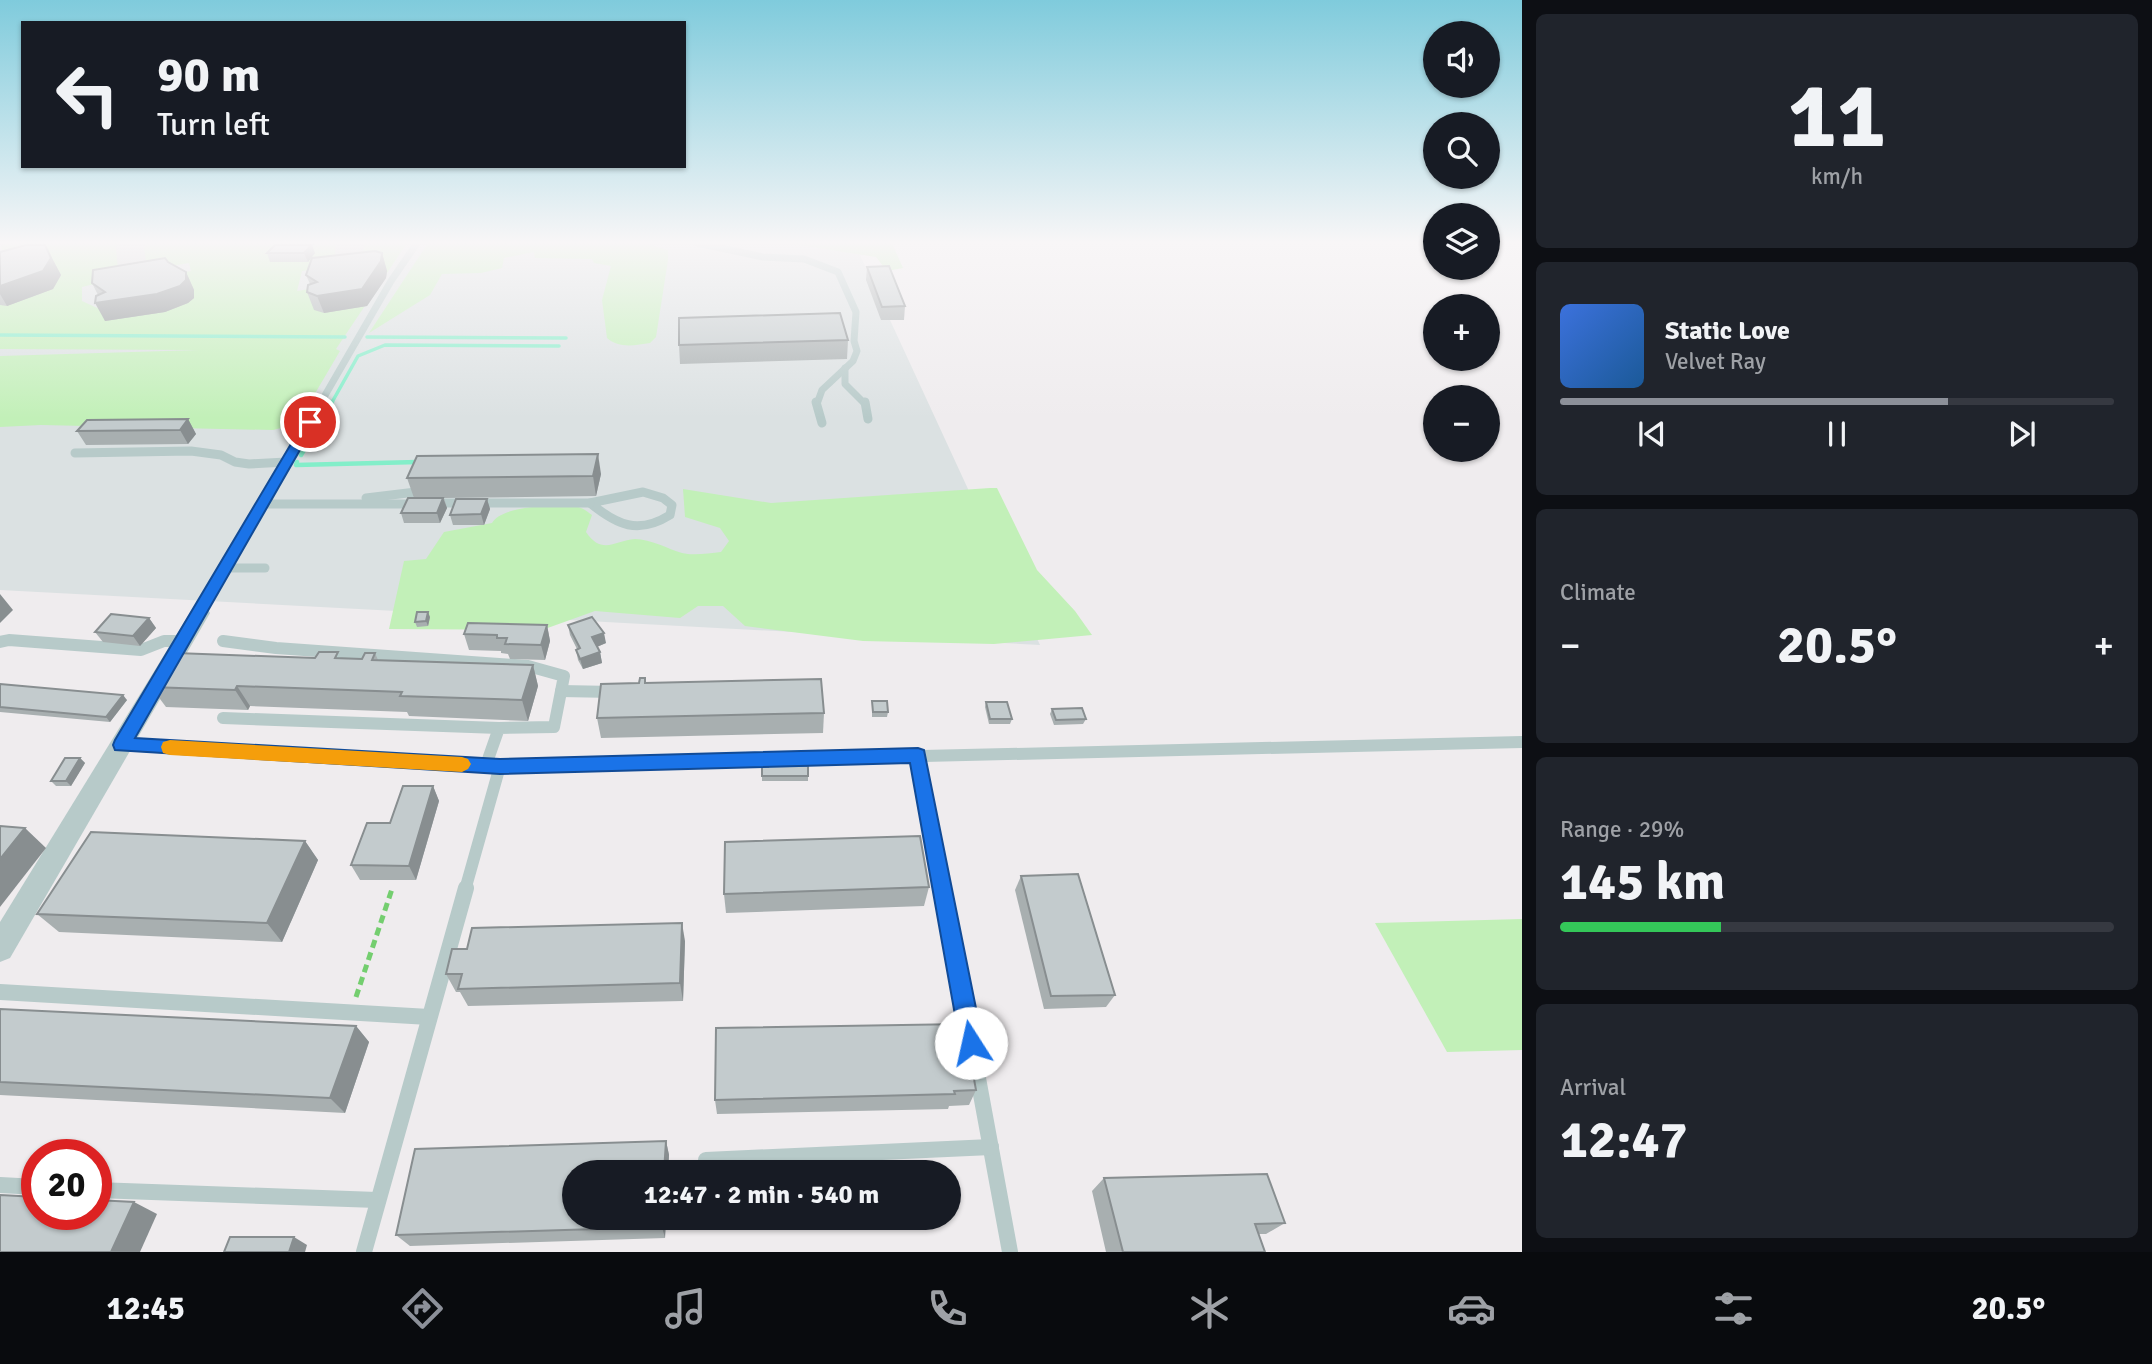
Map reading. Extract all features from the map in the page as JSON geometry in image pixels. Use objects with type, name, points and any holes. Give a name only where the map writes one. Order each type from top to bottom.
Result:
[{"type":"street","points":[[0,948],[200,613]]},
{"type":"lane","points":[[200,613],[379,301]]},
{"type":"lane","points":[[822,423],[816,402],[822,390],[853,361],[857,351],[853,341],[856,312],[851,301]]},
{"type":"lane","points":[[845,368],[845,384],[865,402],[867,419]]},
{"type":"lane","points":[[75,453],[191,451],[221,455],[235,462],[248,464],[286,462]]},
{"type":"lane","points":[[262,504],[590,503],[642,491],[662,495],[672,505],[670,515],[657,525],[635,527],[607,518],[590,503]]},
{"type":"lane","points":[[318,504],[416,492]]},
{"type":"lane","points":[[226,568],[265,568]]},
{"type":"lane","points":[[0,642],[9,640],[141,650],[164,641],[183,641]]},
{"type":"lane","points":[[223,641],[276,648],[528,666],[564,676],[554,727],[499,728],[223,718]]},
{"type":"lane","points":[[561,691],[627,692]]},
{"type":"lane","points":[[364,1252],[429,1017],[493,766],[499,728]]},
{"type":"lane","points":[[122,745],[493,766],[1522,742]]},
{"type":"lane","points":[[918,756],[1010,1252]]},
{"type":"lane","points":[[0,992],[429,1017]]},
{"type":"lane","points":[[706,1160],[991,1147]]},
{"type":"lane","points":[[0,1185],[21,1186]]},
{"type":"lane","points":[[112,1191],[377,1200]]},
{"type":"path","points":[[351,1012],[393,889]]},
{"type":"shaded area","points":[[0,301],[881,301],[1040,645],[0,590]]},
{"type":"green space","points":[[0,301],[83,301],[104,311],[103,301],[368,301],[336,349],[340,351],[297,424],[273,430],[41,425],[0,427],[0,356],[199,350],[0,349]]},
{"type":"green space","points":[[390,301],[420,301],[369,333]]},
{"type":"green space","points":[[602,301],[662,301],[656,337],[650,343],[617,344],[607,338]]},
{"type":"green space","points":[[997,488],[1037,570],[1075,611],[1092,635],[994,644],[863,641],[745,626],[723,606],[698,606],[680,618],[595,611],[542,630],[389,629],[404,561],[426,559],[444,532],[492,523],[507,512],[518,509],[578,507],[592,515],[586,532],[598,543],[609,545],[641,539],[682,553],[696,554],[721,552],[729,541],[720,528],[685,517],[683,489],[771,503]]},
{"type":"green space","points":[[1522,919],[1522,1050],[1447,1052],[1375,923]]},
{"type":"building","points":[[880,301],[903,301],[905,306],[882,307]]},
{"type":"building","points":[[840,313],[848,340],[679,345],[679,318]]},
{"type":"building","points":[[188,419],[180,430],[77,431],[87,420]]},
{"type":"building","points":[[598,454],[593,476],[407,478],[417,456]]},
{"type":"building","points":[[408,498],[443,498],[437,513],[401,513]]},
{"type":"building","points":[[456,499],[487,499],[481,514],[450,515]]},
{"type":"building","points":[[417,612],[428,612],[426,621],[415,622]]},
{"type":"building","points":[[111,614],[149,618],[133,636],[95,632]]},
{"type":"building","points":[[592,617],[604,633],[592,637],[600,652],[580,659],[576,650],[580,648],[568,625]]},
{"type":"building","points":[[468,623],[547,625],[541,645],[505,644],[507,638],[497,638],[497,635],[464,634]]},
{"type":"building","points":[[319,652],[338,652],[335,658],[362,659],[365,653],[375,653],[372,660],[533,665],[522,700],[400,696],[402,692],[237,686],[235,690],[151,687],[176,653],[315,658]]},
{"type":"building","points":[[640,678],[645,678],[645,683],[821,679],[824,713],[597,718],[601,684],[639,683]]},
{"type":"building","points":[[0,684],[123,695],[106,717],[0,707]]},
{"type":"building","points":[[872,701],[887,701],[888,712],[873,712]]},
{"type":"building","points":[[986,702],[1007,702],[1012,719],[990,719]]},
{"type":"building","points":[[1082,708],[1086,719],[1056,720],[1052,709]]},
{"type":"building","points":[[65,758],[80,758],[66,781],[51,781]]},
{"type":"building","points":[[768,764],[808,766],[808,776],[762,776],[762,767],[768,767]]},
{"type":"building","points":[[403,786],[433,786],[409,866],[351,865],[367,823],[390,823]]},
{"type":"building","points":[[0,826],[25,828],[0,859]]},
{"type":"building","points":[[91,832],[305,841],[267,923],[37,914]]},
{"type":"building","points":[[920,836],[929,887],[724,894],[725,842]]},
{"type":"building","points":[[1078,874],[1115,995],[1051,996],[1021,876]]},
{"type":"building","points":[[682,923],[680,983],[458,989],[462,974],[446,974],[452,949],[467,949],[472,928]]},
{"type":"building","points":[[0,1009],[356,1026],[330,1098],[0,1082]]},
{"type":"building","points":[[964,1024],[976,1090],[954,1091],[955,1094],[715,1100],[716,1028]]},
{"type":"building","points":[[666,1141],[665,1160],[562,1160],[562,1230],[396,1235],[415,1149]]},
{"type":"building","points":[[1267,1174],[1285,1223],[1255,1224],[1265,1252],[1123,1252],[1104,1178]]},
{"type":"building","points":[[0,1195],[21,1196],[21,1230],[112,1230],[112,1201],[134,1202],[111,1252],[0,1252]]},
{"type":"building","points":[[230,1237],[294,1237],[289,1252],[224,1252]]},
{"type":"waterway","points":[[0,335],[345,337]]},
{"type":"waterway","points":[[367,337],[566,338]]},
{"type":"waterway","points":[[331,404],[358,356],[385,345],[559,346]]},
{"type":"waterway","points":[[309,442],[332,402]]},
{"type":"waterway","points":[[301,455],[304,450]]},
{"type":"waterway","points":[[297,462],[296,465],[418,462]]},
{"type":"slow traffic","points":[[170,747],[462,764]]},
{"type":"route","points":[[310,422],[122,745],[500,766],[918,756],[971,1043]]}]
